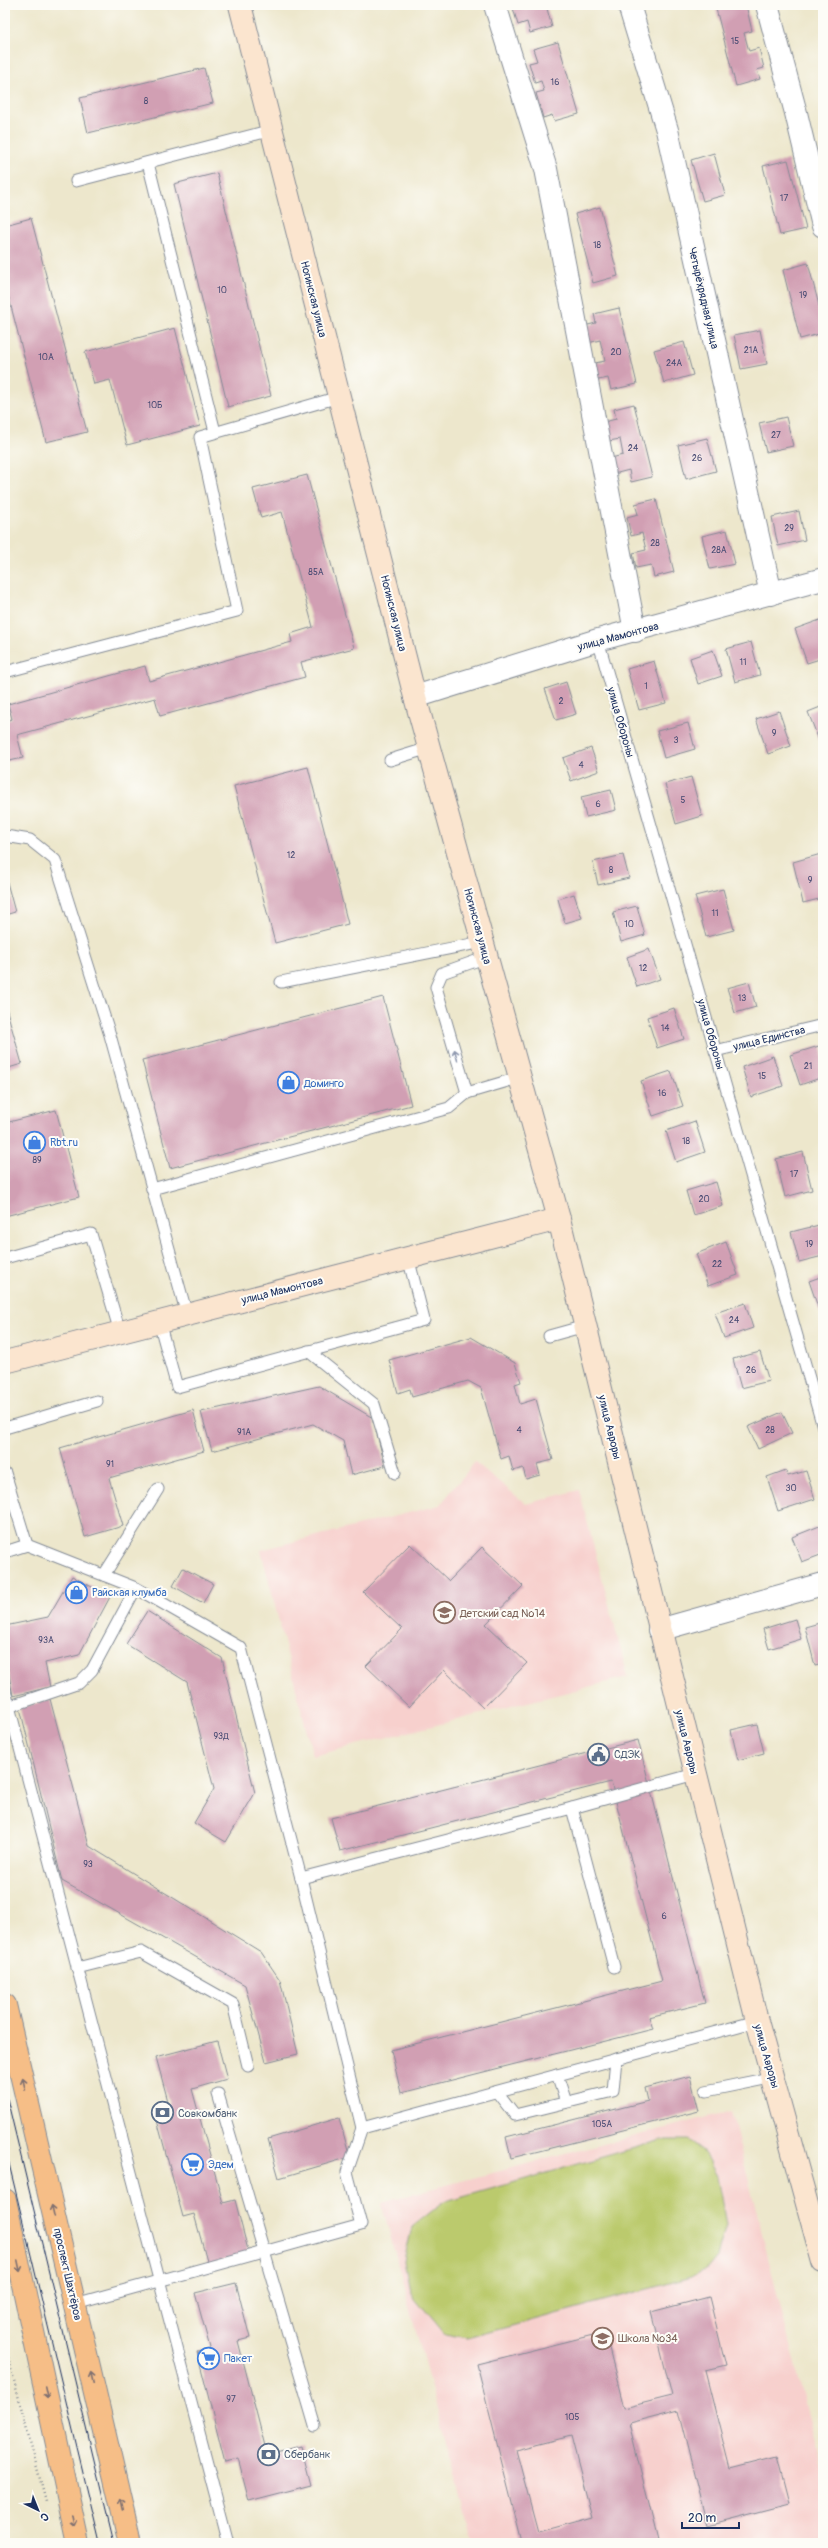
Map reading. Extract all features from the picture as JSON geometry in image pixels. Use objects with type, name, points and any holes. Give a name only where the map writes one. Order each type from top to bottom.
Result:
[{"type":"main road","name":"проспект Шахтёров","points":[[5,2005],[130,2543]]},
{"type":"main road","points":[[5,2200],[78,2543]]},
{"type":"street","name":"Ногинская улица","points":[[240,5],[428,748],[518,1078],[559,1219]]},
{"type":"street","points":[[495,5],[546,169],[635,631]]},
{"type":"street","name":"Четырёхрядная улица","points":[[629,5],[667,130],[771,594]]},
{"type":"street","points":[[767,5],[796,113],[823,226]]},
{"type":"street","name":"улица Мамонтова","points":[[415,697],[598,640],[823,579]]},
{"type":"street","name":"улица Мамонтова","points":[[5,1362],[559,1219]]},
{"type":"street","name":"улица Авроры","points":[[559,1219],[659,1630],[757,2021],[774,2077],[823,2262]]},
{"type":"street","points":[[659,1630],[823,1584]]},
{"type":"lane","points":[[76,181],[272,130]]},
{"type":"lane","points":[[148,163],[215,432]]},
{"type":"lane","points":[[5,672],[237,611],[200,437],[339,397]]},
{"type":"lane","name":"улица Обороны","points":[[598,640],[823,1428]]},
{"type":"lane","points":[[390,760],[428,748]]},
{"type":"lane","points":[[5,836],[30,840],[55,860],[110,1035],[187,1315]]},
{"type":"lane","points":[[281,982],[484,950]]},
{"type":"lane","points":[[467,1093],[436,987],[442,973],[484,950]]},
{"type":"lane","name":"улица Единства","points":[[715,1051],[823,1025]]},
{"type":"lane","points":[[152,1189],[449,1108],[467,1093],[518,1078]]},
{"type":"lane","points":[[5,1258],[91,1234],[120,1332]]},
{"type":"lane","points":[[159,1322],[177,1387],[424,1320],[408,1258]]},
{"type":"lane","points":[[549,1336],[585,1326]]},
{"type":"lane","points":[[308,1351],[374,1404],[395,1474]]},
{"type":"lane","points":[[5,1428],[97,1400]]},
{"type":"lane","points":[[5,1473],[27,1545]]},
{"type":"lane","points":[[104,1575],[158,1488]]},
{"type":"lane","points":[[5,1552],[27,1545],[136,1588],[241,1648],[301,1878],[362,2128],[348,2172],[361,2225],[159,2282],[74,2304]]},
{"type":"lane","points":[[7,1707],[79,1683],[92,1670],[136,1588]]},
{"type":"lane","points":[[5,1691],[7,1707],[228,2543]]},
{"type":"lane","points":[[301,1878],[572,1808],[695,1774]]},
{"type":"lane","points":[[572,1808],[614,1967]]},
{"type":"lane","points":[[77,1968],[141,1952],[233,2004],[248,2066]]},
{"type":"lane","points":[[362,2128],[757,2021]]},
{"type":"lane","points":[[497,2092],[515,2115],[613,2091],[616,2059]]},
{"type":"lane","points":[[556,2076],[566,2102]]},
{"type":"lane","points":[[706,2091],[774,2077]]},
{"type":"lane","points":[[218,2094],[315,2426]]},
{"type":"path","points":[[5,2346],[47,2505]]},
{"type":"shaded area","name":"Детский сад №14","points":[[475,1462],[526,1504],[579,1490],[628,1677],[313,1756],[261,1550],[440,1505]]},
{"type":"shaded area","name":"Школа №34","points":[[731,2111],[823,2475],[823,2543],[473,2543],[381,2202]]},
{"type":"green space","points":[[662,2140],[688,2140],[703,2151],[717,2176],[726,2225],[717,2256],[707,2268],[692,2277],[467,2338],[445,2334],[410,2292],[404,2261],[412,2227],[442,2203]]},
{"type":"building","points":[[521,5],[546,5],[552,27],[530,33],[527,22],[518,25],[513,8]]},
{"type":"building","points":[[715,5],[746,5],[752,31],[744,33],[749,51],[759,48],[764,68],[757,70],[760,79],[736,86]]},
{"type":"building","points":[[558,42],[579,114],[554,121],[552,115],[543,118],[536,93],[544,91],[541,81],[535,83],[529,63],[537,61],[533,49]]},
{"type":"building","points":[[204,68],[213,103],[88,133],[80,98]]},
{"type":"building","points":[[714,153],[725,195],[703,201],[691,160]]},
{"type":"building","points":[[788,160],[806,229],[780,235],[763,166]]},
{"type":"building","points":[[217,173],[271,396],[228,407],[174,184]]},
{"type":"building","points":[[600,207],[618,276],[593,283],[575,214]]},
{"type":"building","points":[[31,218],[87,432],[46,442],[5,283],[5,225]]},
{"type":"building","points":[[808,263],[823,321],[823,333],[800,339],[783,270]]},
{"type":"building","points":[[619,308],[637,384],[611,390],[608,378],[594,381],[590,364],[605,361],[600,340],[588,343],[584,326],[596,323],[594,314]]},
{"type":"building","points":[[175,328],[200,426],[127,445],[110,380],[94,384],[85,352]]},
{"type":"building","points":[[760,330],[767,364],[741,369],[734,335]]},
{"type":"building","points":[[684,342],[693,375],[664,383],[654,350]]},
{"type":"building","points":[[634,404],[652,477],[631,482],[629,470],[614,474],[611,458],[623,455],[620,439],[609,441],[604,422],[616,419],[614,409]]},
{"type":"building","points":[[786,417],[793,446],[766,452],[759,423]]},
{"type":"building","points":[[707,438],[716,471],[686,479],[678,445]]},
{"type":"building","points":[[307,475],[354,648],[301,662],[305,677],[160,716],[155,698],[17,735],[23,758],[5,762],[5,721],[12,719],[8,704],[145,666],[149,681],[292,642],[290,634],[313,627],[282,512],[261,518],[253,489]]},
{"type":"building","points":[[656,499],[674,572],[654,577],[651,565],[636,568],[633,553],[646,550],[642,533],[631,536],[627,517],[638,514],[635,504]]},
{"type":"building","points":[[799,511],[805,540],[778,546],[772,517]]},
{"type":"building","points":[[727,530],[735,564],[710,569],[702,536]]},
{"type":"building","points":[[820,620],[823,629],[823,658],[807,663],[795,629]]},
{"type":"building","points":[[751,642],[760,675],[735,682],[726,649]]},
{"type":"building","points":[[713,650],[722,676],[698,684],[690,658]]},
{"type":"building","points":[[654,661],[666,703],[639,710],[627,669]]},
{"type":"building","points":[[566,682],[576,714],[556,720],[545,689]]},
{"type":"building","points":[[823,706],[823,742],[820,743],[808,712]]},
{"type":"building","points":[[779,711],[791,746],[768,754],[756,719]]},
{"type":"building","points":[[688,723],[695,749],[664,758],[657,731]]},
{"type":"building","points":[[591,748],[599,771],[571,781],[563,758]]},
{"type":"building","points":[[308,767],[348,924],[275,943],[234,786]]},
{"type":"building","points":[[691,777],[702,816],[676,824],[665,784]]},
{"type":"building","points":[[611,790],[616,810],[586,817],[581,797]]},
{"type":"building","points":[[821,854],[823,863],[823,898],[803,903],[793,862]]},
{"type":"building","points":[[623,855],[629,878],[598,885],[593,862]]},
{"type":"building","points":[[5,875],[15,912],[5,915]]},
{"type":"building","points":[[723,889],[734,930],[706,937],[695,896]]},
{"type":"building","points":[[574,894],[582,918],[565,923],[558,899]]},
{"type":"building","points":[[637,906],[645,935],[621,942],[613,912]]},
{"type":"building","points":[[649,949],[660,979],[637,987],[627,957]]},
{"type":"building","points":[[749,982],[756,1007],[735,1013],[727,988]]},
{"type":"building","points":[[383,997],[411,1105],[170,1168],[142,1060]]},
{"type":"building","points":[[5,1004],[22,1064],[5,1069]]},
{"type":"building","points":[[674,1008],[684,1039],[657,1048],[647,1017]]},
{"type":"building","points":[[822,1045],[823,1077],[800,1085],[790,1055]]},
{"type":"building","points":[[773,1056],[783,1086],[751,1097],[742,1067]]},
{"type":"building","points":[[671,1071],[683,1106],[653,1116],[641,1081]]},
{"type":"building","points":[[56,1110],[79,1197],[5,1216],[5,1123]]},
{"type":"building","points":[[695,1121],[705,1152],[676,1162],[666,1131]]},
{"type":"building","points":[[803,1152],[812,1190],[785,1197],[776,1159]]},
{"type":"building","points":[[716,1182],[723,1206],[693,1215],[686,1191]]},
{"type":"building","points":[[823,1224],[823,1256],[799,1262],[791,1232]]},
{"type":"building","points":[[726,1242],[738,1275],[708,1286],[696,1254]]},
{"type":"building","points":[[823,1276],[823,1312],[820,1313],[809,1281]]},
{"type":"building","points":[[745,1303],[753,1328],[724,1338],[715,1313]]},
{"type":"building","points":[[471,1337],[515,1363],[521,1382],[515,1384],[520,1404],[536,1399],[553,1460],[537,1464],[540,1475],[526,1479],[523,1468],[513,1471],[509,1456],[501,1459],[481,1388],[468,1381],[412,1397],[410,1389],[398,1393],[389,1360]]},
{"type":"building","points":[[760,1352],[769,1381],[741,1388],[733,1359]]},
{"type":"building","points":[[319,1386],[373,1418],[385,1466],[351,1475],[343,1441],[313,1424],[212,1451],[201,1412]]},
{"type":"building","points":[[193,1410],[204,1451],[109,1478],[123,1526],[85,1537],[60,1448]]},
{"type":"building","points":[[782,1412],[792,1433],[758,1449],[748,1427]]},
{"type":"building","points":[[786,1470],[788,1476],[806,1471],[815,1499],[778,1511],[767,1477]]},
{"type":"building","points":[[822,1525],[823,1554],[802,1562],[792,1537]]},
{"type":"building","points":[[410,1544],[449,1581],[482,1547],[523,1586],[486,1624],[527,1663],[483,1708],[444,1670],[409,1707],[366,1666],[402,1629],[363,1592]]},
{"type":"building","points":[[183,1568],[213,1584],[203,1603],[173,1586]]},
{"type":"building","points":[[72,1576],[110,1597],[79,1655],[45,1663],[50,1687],[13,1696],[5,1654],[5,1626],[48,1617]]},
{"type":"building","points":[[147,1611],[222,1658],[255,1793],[226,1842],[194,1823],[214,1789],[187,1682],[126,1644]]},
{"type":"building","points":[[795,1619],[801,1639],[769,1649],[763,1629]]},
{"type":"building","points":[[823,1622],[823,1664],[815,1666],[805,1627]]},
{"type":"building","points":[[50,1699],[89,1846],[261,1952],[280,1980],[298,2054],[266,2062],[245,1985],[62,1881],[20,1708]]},
{"type":"building","points":[[757,1724],[764,1753],[738,1760],[731,1730]]},
{"type":"building","points":[[638,1740],[705,2003],[649,2017],[653,2029],[401,2093],[391,2050],[662,1981],[611,1782],[340,1851],[331,1818]]},
{"type":"building","points":[[217,2041],[227,2079],[192,2089],[223,2203],[235,2200],[249,2254],[208,2265],[194,2214],[183,2217],[154,2109],[169,2105],[156,2057]]},
{"type":"building","points":[[690,2076],[699,2111],[511,2158],[506,2137],[648,2101],[645,2088]]},
{"type":"building","points":[[339,2118],[350,2157],[279,2178],[268,2139]]},
{"type":"building","points":[[236,2283],[250,2338],[238,2341],[267,2454],[301,2446],[311,2485],[249,2501],[238,2459],[225,2462],[197,2352],[210,2348],[195,2293]]},
{"type":"building","points":[[709,2297],[726,2366],[705,2371],[730,2469],[777,2457],[789,2504],[708,2525],[679,2410],[629,2423],[658,2541],[650,2543],[522,2543],[477,2364],[605,2332],[624,2408],[672,2396],[651,2312]],"holes":[[[571,2436],[592,2517],[538,2532],[516,2450]]]},
{"type":"tram line","points":[[5,2090],[114,2543]]},
{"type":"tram line","points":[[5,2147],[100,2543]]},
{"type":"place","name":"Доминго","points":[[288,1083]]},
{"type":"place","name":"Rbt.ru","points":[[35,1142]]},
{"type":"place","name":"Райская клумба","points":[[77,1592]]},
{"type":"place","name":"Детский сад №14","points":[[444,1613]]},
{"type":"place","name":"СДЭК","points":[[598,1754]]},
{"type":"place","name":"Совкомбанк","points":[[163,2113]]},
{"type":"place","name":"Эдем","points":[[192,2164]]},
{"type":"place","name":"Школа №34","points":[[603,2338]]},
{"type":"place","name":"Пакет","points":[[209,2358]]},
{"type":"place","name":"Сбербанк","points":[[269,2454]]}]
